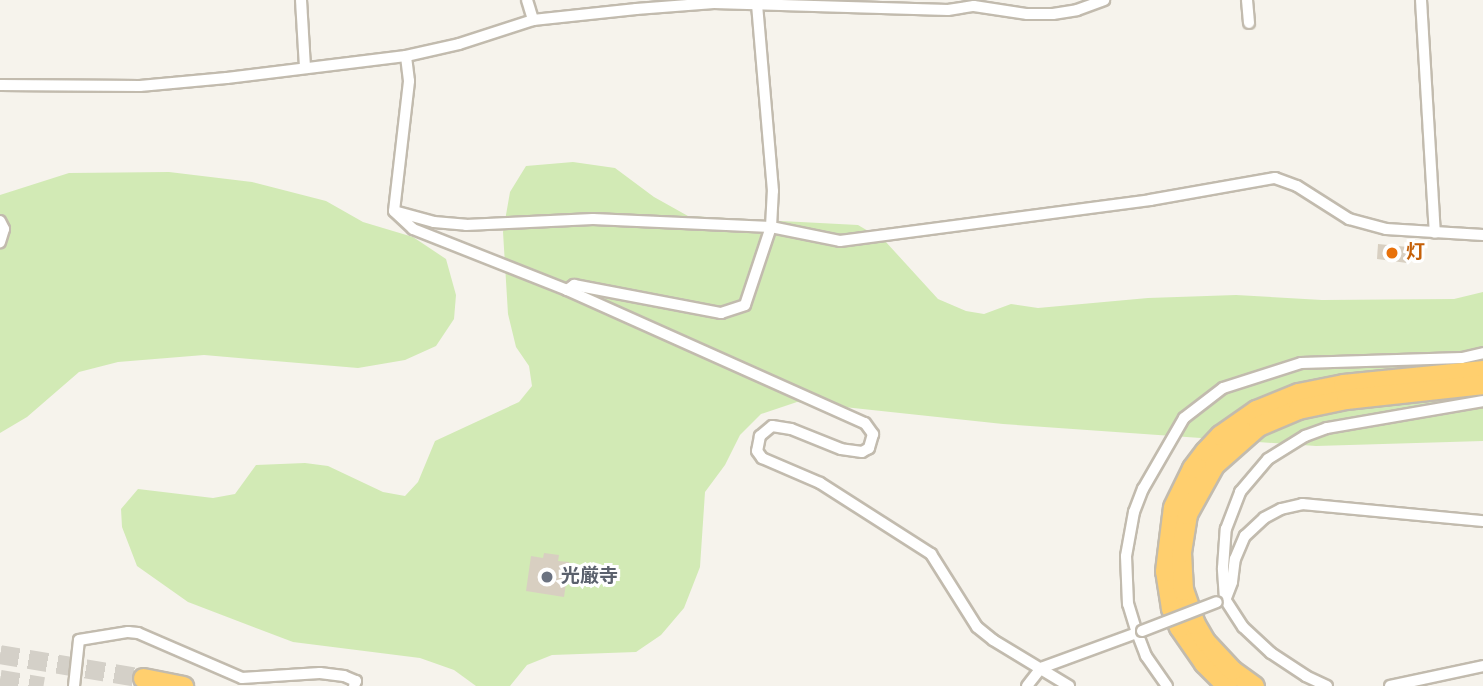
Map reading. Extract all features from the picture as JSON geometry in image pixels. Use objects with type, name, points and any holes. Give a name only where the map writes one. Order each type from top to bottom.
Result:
[{"type":"highway","points":[[1227,686],[1204,663],[1179,627],[1171,608],[1165,571],[1173,508],[1192,468],[1205,451],[1246,416],[1298,393],[1343,384],[1483,370]]},
{"type":"highway","points":[[1254,686],[1232,670],[1205,641],[1195,624],[1183,590],[1181,552],[1187,514],[1214,465],[1258,426],[1298,409],[1346,399],[1483,384]]},
{"type":"highway","points":[[143,678],[183,686]]},
{"type":"street","points":[[301,0],[305,67]]},
{"type":"street","points":[[527,0],[533,20]]},
{"type":"street","points":[[1247,0],[1249,23]]},
{"type":"street","points":[[1421,0],[1435,233]]},
{"type":"street","points":[[0,85],[141,86],[406,56],[459,44],[533,20],[675,6],[792,2],[948,10],[974,3],[1027,14],[1053,14],[1097,1]]},
{"type":"street","points":[[567,290],[574,285],[678,307],[721,313],[735,310],[745,304],[750,296],[771,227],[773,191],[757,4]]},
{"type":"street","points":[[394,211],[409,81],[406,56]]},
{"type":"street","points":[[394,211],[433,222],[466,225],[593,219],[771,227],[840,241],[1150,200],[1275,178],[1297,186],[1349,219],[1386,229],[1483,235]]},
{"type":"street","points":[[394,211],[414,229],[567,290],[865,423],[873,434],[869,448],[862,453],[841,449],[791,429],[772,426],[760,436],[757,451],[762,458],[820,483],[931,554],[977,627],[993,640],[1069,686]]},
{"type":"street","points":[[0,221],[4,229],[0,242]]},
{"type":"street","points":[[1167,686],[1146,656],[1128,604],[1126,556],[1134,512],[1169,439],[1184,418],[1203,401],[1249,377],[1301,363],[1462,358],[1483,353]]},
{"type":"street","points":[[1327,686],[1306,677],[1272,653],[1243,627],[1221,600],[1223,550],[1232,509],[1253,475],[1268,459],[1305,436],[1327,428],[1483,401]]},
{"type":"street","points":[[1027,686],[1041,668],[1221,600],[1232,582],[1235,559],[1245,536],[1265,518],[1281,509],[1302,504],[1483,521]]},
{"type":"street","points":[[74,686],[79,640],[128,632],[138,633],[242,678],[320,673],[344,676],[356,681],[354,686]]},
{"type":"street","points":[[1390,686],[1483,666]]},
{"type":"green space","points":[[573,162],[615,168],[654,197],[688,216],[858,225],[885,241],[938,299],[966,311],[984,314],[1011,304],[1038,308],[1148,298],[1236,295],[1322,300],[1454,299],[1483,292],[1483,441],[1316,446],[1003,424],[797,402],[761,414],[740,435],[725,465],[705,492],[700,567],[684,608],[661,635],[636,652],[552,655],[527,665],[510,686],[476,686],[454,670],[420,658],[293,642],[188,602],[137,566],[122,527],[121,509],[138,489],[213,498],[235,494],[256,465],[305,463],[328,466],[383,492],[405,496],[418,482],[435,441],[519,402],[532,386],[529,366],[516,347],[508,314],[503,232],[510,192],[526,166]]},
{"type":"green space","points":[[169,172],[252,182],[326,201],[363,222],[413,237],[446,259],[456,295],[454,319],[436,346],[405,360],[358,368],[204,355],[118,362],[79,372],[27,417],[0,433],[0,195],[69,173]]},
{"type":"building","name":"灯","points":[[1378,244],[1408,247],[1407,263],[1377,259]]},
{"type":"building","name":"光厳寺","points":[[544,553],[559,555],[558,561],[569,562],[564,597],[526,591],[531,556],[543,558]]},
{"type":"tunnel","points":[[0,654],[143,678]]},
{"type":"tunnel","points":[[0,679],[43,686]]},
{"type":"place","name":"灯","points":[[1392,253]]},
{"type":"place","name":"光厳寺","points":[[547,577]]}]
